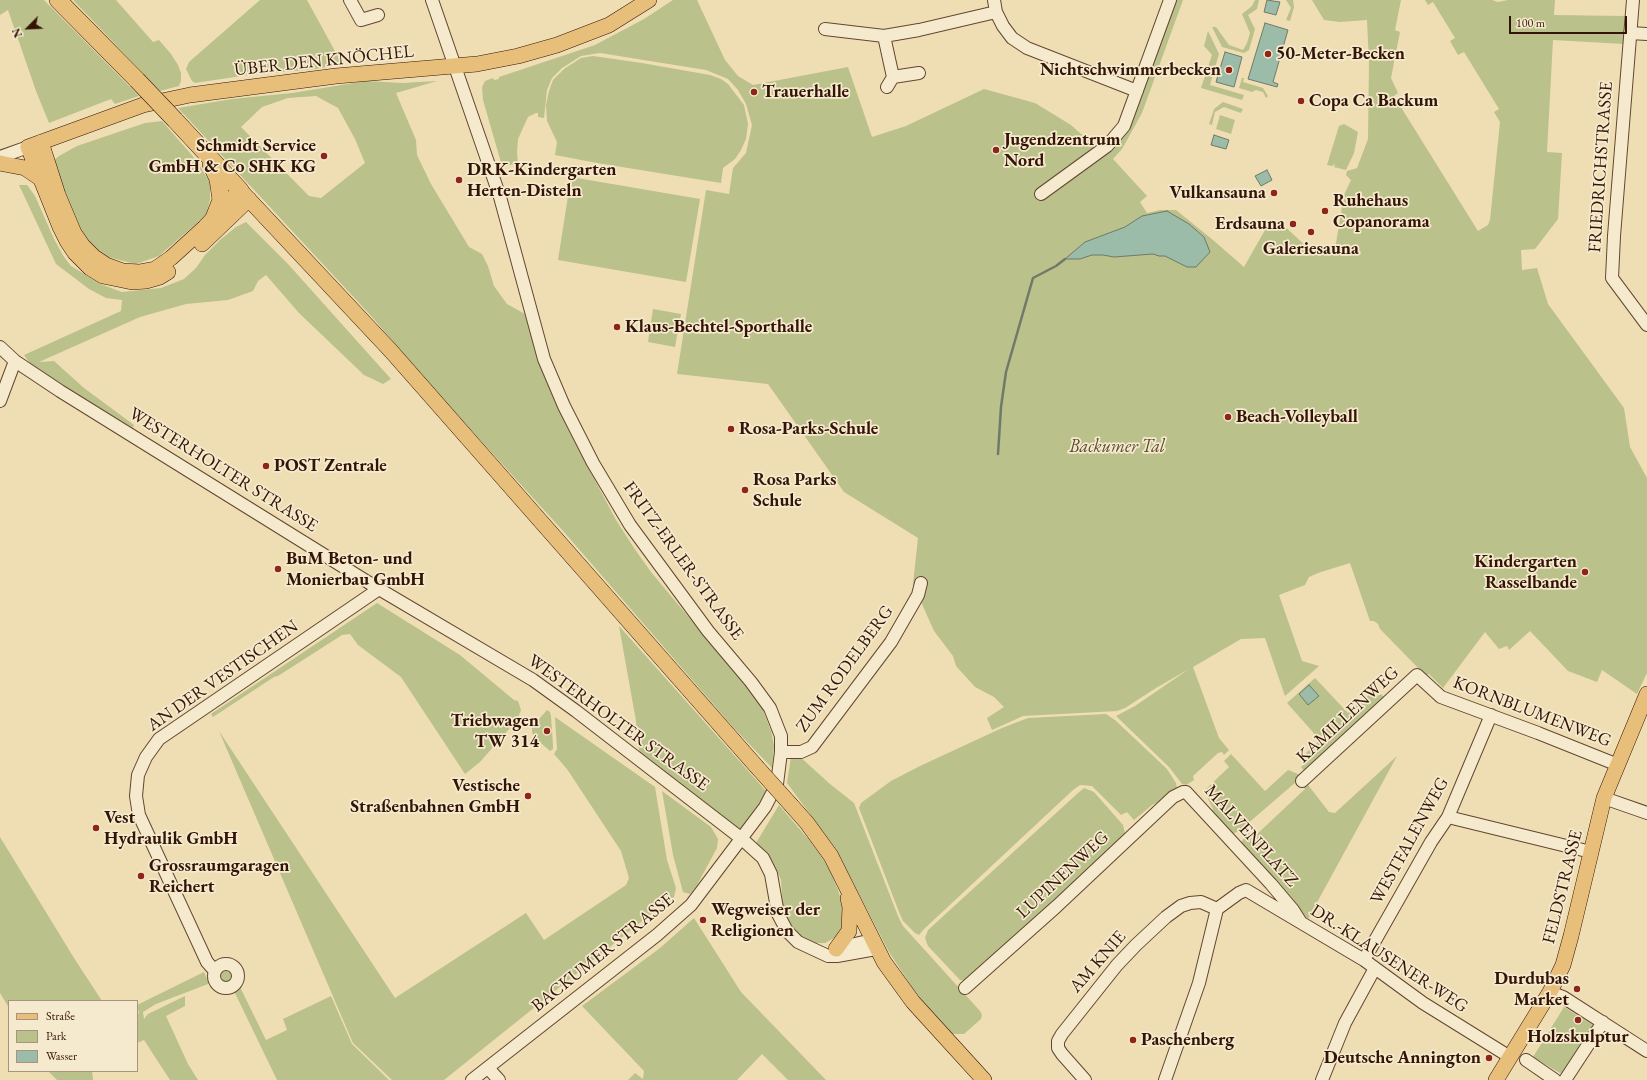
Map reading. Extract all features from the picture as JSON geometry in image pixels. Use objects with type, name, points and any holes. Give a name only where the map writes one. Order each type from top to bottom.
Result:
[{"type":"highway","points":[[58,0],[137,80],[245,194]]},
{"type":"highway","points":[[200,147],[214,169],[221,189],[221,200],[214,218]]},
{"type":"main road","name":"ÜBER DEN KNÖCHEL","points":[[35,144],[143,106],[190,95],[336,76],[456,67],[510,58],[562,43],[609,25],[649,0]]},
{"type":"main road","points":[[35,144],[41,179],[60,227],[75,253],[90,268],[103,276],[117,280],[132,282],[146,281],[160,277],[177,267],[245,194]]},
{"type":"main road","points":[[35,144],[74,233],[83,246],[106,265],[123,270],[139,272],[155,269],[171,258],[214,218],[245,194]]},
{"type":"main road","points":[[0,163],[25,168],[41,179]]},
{"type":"main road","points":[[245,194],[286,240],[391,351],[807,823],[831,856],[874,944],[913,1002],[984,1080]]},
{"type":"main road","name":"FELDSTRASSE","points":[[1496,1080],[1550,992],[1563,965],[1604,798],[1647,694]]},
{"type":"main road","points":[[836,949],[845,939],[849,926],[850,907],[845,883]]},
{"type":"street","points":[[350,0],[361,20],[378,15]]},
{"type":"street","name":"FRITZ-ERLER-STRASSE","points":[[432,0],[500,197],[541,350],[564,406],[593,463],[630,525],[708,631],[751,682],[770,708],[781,736],[781,752],[777,784],[765,807],[742,839]]},
{"type":"street","points":[[1041,194],[1108,146],[1124,126],[1170,0]]},
{"type":"street","name":"FRIEDRICHSTRASSE","points":[[1633,0],[1612,278],[1647,325]]},
{"type":"street","points":[[825,29],[884,36],[919,30],[995,6],[1002,26],[1012,38],[1027,48],[1137,91]]},
{"type":"street","points":[[1630,33],[1647,34]]},
{"type":"street","points":[[884,36],[890,82],[919,72]]},
{"type":"street","name":"ÜBER DEN KNÖCHEL","points":[[0,157],[35,144]]},
{"type":"street","name":"WESTERHOLTER STRASSE","points":[[0,347],[15,361],[109,422],[380,589],[546,688],[621,744],[742,839],[763,858],[771,874],[778,914],[787,931],[798,942],[828,956],[837,956],[874,944]]},
{"type":"street","points":[[0,401],[15,361]]},
{"type":"street","name":"ZUM RODELBERG","points":[[781,752],[801,752],[812,747],[891,642],[918,595],[922,583]]},
{"type":"street","name":"AN DER VESTISCHEN","points":[[215,971],[207,962],[139,815],[136,796],[138,775],[146,757],[159,739],[380,589]]},
{"type":"street","name":"KORNBLUMENWEG","points":[[1418,675],[1441,697],[1618,764]]},
{"type":"street","name":"KAMILLENWEG","points":[[1302,781],[1418,675]]},
{"type":"street","name":"WESTFALENWEG","points":[[1364,960],[1431,842],[1448,817],[1491,715]]},
{"type":"street","name":"MALVENPLATZ","points":[[1186,792],[1271,884],[1293,910],[1302,924]]},
{"type":"street","name":"LUPINENWEG","points":[[965,988],[1057,906],[1173,797],[1180,793],[1186,792]]},
{"type":"street","points":[[1604,798],[1647,813]]},
{"type":"street","points":[[1448,817],[1591,852]]},
{"type":"street","name":"BACKUMER STRASSE","points":[[472,1080],[676,920],[691,905],[742,839]]},
{"type":"street","name":"DR.-KLAUSENER-WEG","points":[[1218,909],[1239,893],[1248,890],[1302,924],[1364,960],[1423,1003],[1510,1057]]},
{"type":"street","name":"AM KNIE","points":[[1085,1080],[1060,1051],[1058,1041],[1062,1034],[1117,965],[1166,917],[1181,906],[1190,903],[1201,902],[1218,909]]},
{"type":"street","points":[[1166,1080],[1199,983],[1218,909]]},
{"type":"street","points":[[819,953],[836,949],[874,944]]},
{"type":"street","points":[[1322,1080],[1345,1023],[1375,968]]},
{"type":"street","points":[[1550,992],[1563,997],[1647,1051]]},
{"type":"street","points":[[1565,1080],[1602,1022]]},
{"type":"street","points":[[1526,1060],[1554,1080]]},
{"type":"street","points":[[488,1068],[499,1080]]},
{"type":"green space","points":[[0,0],[44,0],[139,96],[115,104],[111,99],[49,123],[36,91],[8,10],[0,15]]},
{"type":"green space","points":[[73,0],[116,0],[153,42],[159,40],[171,54],[181,73],[181,81],[179,86],[160,91]]},
{"type":"green space","points":[[260,0],[307,0],[342,64],[316,69],[248,75],[195,83],[192,81],[186,69],[189,62]]},
{"type":"green space","name":"Backumer Tal","points":[[673,0],[697,0],[725,60],[738,76],[753,85],[848,67],[872,137],[906,126],[984,89],[1035,103],[1071,125],[1097,148],[1119,127],[1170,0],[1183,0],[1142,113],[1122,149],[1113,159],[1147,196],[1140,202],[1147,213],[1160,210],[1176,210],[1244,267],[1265,230],[1280,222],[1309,249],[1335,249],[1344,195],[1351,180],[1346,175],[1347,171],[1357,168],[1368,139],[1369,63],[1367,20],[1340,22],[1324,20],[1312,0],[1401,0],[1395,30],[1400,32],[1391,78],[1398,93],[1394,96],[1478,231],[1488,225],[1490,220],[1500,122],[1494,112],[1499,109],[1464,52],[1458,55],[1450,41],[1455,38],[1433,2],[1428,5],[1425,0],[1492,0],[1498,2],[1508,0],[1555,0],[1554,15],[1626,16],[1624,44],[1553,40],[1547,152],[1562,153],[1558,219],[1535,249],[1521,250],[1522,270],[1537,268],[1548,304],[1624,408],[1630,447],[1647,478],[1647,673],[1637,694],[1602,670],[1597,682],[1568,671],[1530,631],[1509,650],[1507,646],[1499,649],[1485,632],[1443,688],[1429,674],[1426,676],[1380,629],[1378,624],[1374,621],[1370,621],[1350,563],[1309,577],[1305,585],[1279,595],[1302,661],[1319,666],[1285,696],[1265,638],[1241,639],[1193,667],[1219,738],[1229,750],[1224,755],[1222,752],[1218,753],[1193,776],[1194,780],[1186,785],[1182,784],[1169,767],[1116,716],[1135,706],[1189,669],[1125,708],[1117,711],[1023,716],[992,730],[987,718],[1004,707],[994,697],[975,687],[956,666],[953,656],[934,631],[913,584],[918,538],[844,492],[768,384],[677,374],[706,190],[729,194],[733,168],[746,153],[752,125],[746,104],[738,90],[728,79],[706,70],[600,53],[581,56],[562,68],[552,78],[547,90],[544,118],[538,117],[538,113],[528,117],[518,139],[518,164],[502,166],[483,100],[482,87],[485,81],[493,78],[494,80],[499,79],[499,77],[595,45],[644,19]]},
{"type":"green space","points":[[1255,0],[1259,0],[1257,9],[1248,15],[1255,29],[1249,50],[1244,53],[1222,47],[1212,27],[1216,27],[1229,45],[1243,50],[1250,33],[1242,14],[1252,6]]},
{"type":"green space","points":[[1286,0],[1293,0],[1294,7],[1290,21],[1286,20],[1291,8]]},
{"type":"green space","points":[[1208,31],[1219,54],[1210,85],[1244,95],[1242,100],[1201,88],[1212,55],[1204,46]]},
{"type":"green space","points":[[593,56],[710,75],[721,79],[728,84],[744,105],[748,124],[746,139],[741,150],[735,159],[723,168],[721,183],[555,155],[557,142],[547,121],[546,105],[553,80],[564,69],[581,58]]},
{"type":"green space","points":[[1242,78],[1244,78],[1243,82],[1263,88],[1268,96],[1266,98],[1263,92],[1256,90],[1252,92],[1239,88]]},
{"type":"green space","points":[[366,81],[403,83],[437,81],[396,93],[416,140],[417,155],[431,184],[469,247],[482,254],[488,266],[494,286],[507,304],[525,314],[537,355],[552,393],[573,439],[616,520],[651,572],[761,705],[771,731],[774,746],[772,768],[733,727],[564,532],[423,377],[373,318],[178,108],[232,99],[292,93]],"holes":[[[316,96],[338,108],[355,139],[365,163],[321,198],[309,196],[241,127],[262,107],[288,98]]]},
{"type":"green space","points":[[1223,102],[1243,109],[1241,113],[1224,107],[1215,112],[1212,125],[1209,124],[1214,109]]},
{"type":"green space","points":[[1220,115],[1235,120],[1231,134],[1216,129]]},
{"type":"green space","points":[[162,121],[197,161],[210,183],[210,200],[206,215],[159,256],[136,264],[99,255],[79,235],[53,161],[77,146],[145,123]]},
{"type":"green space","points":[[1344,124],[1358,132],[1354,153],[1346,170],[1334,167],[1335,164],[1332,166],[1327,165],[1339,126]]},
{"type":"green space","points":[[571,177],[700,199],[686,282],[558,260]]},
{"type":"green space","points":[[19,185],[27,185],[35,196],[54,239],[71,266],[103,285],[122,292],[161,288],[184,279],[196,268],[205,255],[220,240],[236,227],[246,222],[288,264],[391,379],[383,384],[364,375],[299,313],[266,275],[258,281],[253,291],[228,300],[186,304],[140,317],[39,362],[54,361],[84,388],[134,425],[133,428],[32,366],[24,355],[121,311],[122,300],[106,298],[89,289],[56,264]]},
{"type":"green space","points":[[653,309],[681,314],[675,347],[648,342]]},
{"type":"green space","points":[[377,603],[460,655],[514,700],[518,701],[521,710],[517,720],[480,762],[465,774],[401,677],[358,645],[350,634],[342,635],[213,717],[211,714]]},
{"type":"green space","points":[[619,626],[767,792],[741,828],[737,828],[726,821],[639,751],[636,721]]},
{"type":"green space","points":[[1315,678],[1348,713],[1371,693],[1375,697],[1381,694],[1386,699],[1306,773],[1301,767],[1310,758],[1306,753],[1320,740],[1287,703]]},
{"type":"green space","points":[[547,710],[550,712],[551,716],[553,749],[550,751],[534,737],[532,732],[532,727]]},
{"type":"green space","points":[[1106,714],[1115,720],[1167,769],[1176,783],[1177,789],[1168,797],[1152,805],[1134,820],[1127,812],[1121,815],[1092,786],[1080,785],[919,935],[915,933],[903,921],[899,912],[859,808],[861,803],[891,781],[920,766],[1002,728],[1028,718]]},
{"type":"green space","points":[[555,717],[655,787],[667,860],[676,888],[674,897],[671,903],[662,911],[651,914],[444,1080],[392,1080],[353,1043],[219,731],[395,998],[526,913],[544,940],[626,885],[629,878],[621,851],[567,769],[554,754],[557,749]]},
{"type":"green space","points":[[1231,754],[1265,791],[1288,770],[1303,776],[1239,831],[1232,834],[1210,813],[1213,809],[1204,791],[1229,767],[1224,761]]},
{"type":"green space","points":[[798,755],[854,803],[903,926],[980,1011],[982,1015],[981,1019],[964,1034],[952,1034],[945,1030],[912,987],[889,952],[836,849],[787,783],[791,757]]},
{"type":"green space","points":[[1397,756],[1308,919],[1243,850],[1241,843],[1245,836],[1249,833],[1255,836],[1305,789],[1302,785],[1305,781],[1329,812],[1335,813]]},
{"type":"green space","points":[[1084,788],[1094,792],[1123,825],[1125,833],[1124,837],[968,981],[960,980],[928,946],[925,938],[928,930]]},
{"type":"green space","points":[[662,791],[711,827],[718,839],[717,848],[697,885],[690,894],[683,892],[673,855]]},
{"type":"green space","points":[[779,805],[823,859],[838,890],[843,907],[842,928],[836,937],[825,943],[815,943],[806,940],[796,932],[789,923],[783,908],[781,880],[768,856],[756,843]]},
{"type":"green space","points":[[0,837],[101,1000],[8,1000],[8,1006],[0,993]]},
{"type":"green space","points":[[694,918],[741,992],[826,1080],[788,1080],[762,1054],[737,1080],[628,1080],[635,1073],[643,1079],[644,1071],[582,1006],[660,948]]},
{"type":"green space","points":[[223,970],[230,972],[233,975],[232,981],[229,983],[224,983],[220,975],[219,972]]},
{"type":"green space","points":[[204,972],[209,983],[208,984],[156,1004],[143,1012],[144,1019],[148,1014],[185,996],[185,1006],[166,1016],[188,1064],[198,1080],[170,1080],[144,1040],[138,1043],[138,1005]]},
{"type":"green space","points":[[240,987],[266,1040],[287,1030],[283,1019],[331,996],[352,1044],[389,1080],[277,1080],[234,991]]},
{"type":"green space","points":[[1564,1007],[1596,1027],[1565,1076],[1533,1057]]},
{"type":"green space","points":[[49,1072],[92,1072],[93,1080],[57,1080]]},
{"type":"water","points":[[1267,0],[1280,2],[1276,15],[1264,12]]},
{"type":"water","name":"50-Meter-Becken","points":[[1265,23],[1288,30],[1273,82],[1278,84],[1277,87],[1248,79]]},
{"type":"water","name":"Nichtschwimmerbecken","points":[[1225,52],[1242,57],[1234,87],[1216,82]]},
{"type":"water","points":[[1214,135],[1229,140],[1226,149],[1211,145]]},
{"type":"water","points":[[1267,170],[1272,180],[1261,186],[1255,176]]},
{"type":"water","points":[[1167,211],[1189,224],[1204,237],[1210,252],[1196,267],[1187,267],[1165,256],[1153,254],[1114,257],[1092,255],[1080,259],[1065,259],[1085,242],[1125,227],[1142,216]]},
{"type":"water","points":[[1309,685],[1319,696],[1308,705],[1299,694]]},
{"type":"waterway","points":[[998,454],[1001,407],[1006,372],[1033,278],[1056,266],[1065,259]]},
{"type":"place","name":"50-Meter-Becken","points":[[1268,54]]},
{"type":"place","name":"Nichtschwimmerbecken","points":[[1229,70]]},
{"type":"place","name":"Trauerhalle","points":[[754,92]]},
{"type":"place","name":"Copa Ca Backum","points":[[1301,101]]},
{"type":"place","name":"Jugendzentrum Nord","points":[[996,150]]},
{"type":"place","name":"Schmidt Service GmbH & Co SHK KG","points":[[324,156]]},
{"type":"place","name":"DRK-Kindergarten Herten-Disteln","points":[[459,180]]},
{"type":"place","name":"Vulkansauna","points":[[1274,193]]},
{"type":"place","name":"Ruhehaus Copanorama","points":[[1325,211]]},
{"type":"place","name":"Erdsauna","points":[[1293,224]]},
{"type":"place","name":"Galeriesauna","points":[[1311,232]]},
{"type":"place","name":"Klaus-Bechtel-Sporthalle","points":[[617,327]]},
{"type":"place","name":"Beach-Volleyball","points":[[1228,417]]},
{"type":"place","name":"Rosa-Parks-Schule","points":[[731,429]]},
{"type":"place","name":"POST Zentrale","points":[[266,466]]},
{"type":"place","name":"Rosa Parks Schule","points":[[745,490]]},
{"type":"place","name":"BuM Beton- und Monierbau GmbH","points":[[278,569]]},
{"type":"place","name":"Kindergarten Rasselbande","points":[[1585,572]]},
{"type":"place","name":"Triebwagen TW 314","points":[[547,731]]},
{"type":"place","name":"Vestische Straßenbahnen GmbH","points":[[528,796]]},
{"type":"place","name":"Vest Hydraulik GmbH","points":[[96,828]]},
{"type":"place","name":"Grossraumgaragen Reichert","points":[[141,876]]},
{"type":"place","name":"Wegweiser der Religionen","points":[[703,920]]},
{"type":"place","name":"Durdubas Market","points":[[1577,989]]},
{"type":"place","name":"Holzskulptur","points":[[1578,1020]]},
{"type":"place","name":"Paschenberg","points":[[1133,1040]]},
{"type":"place","name":"Deutsche Annington","points":[[1489,1058]]}]
